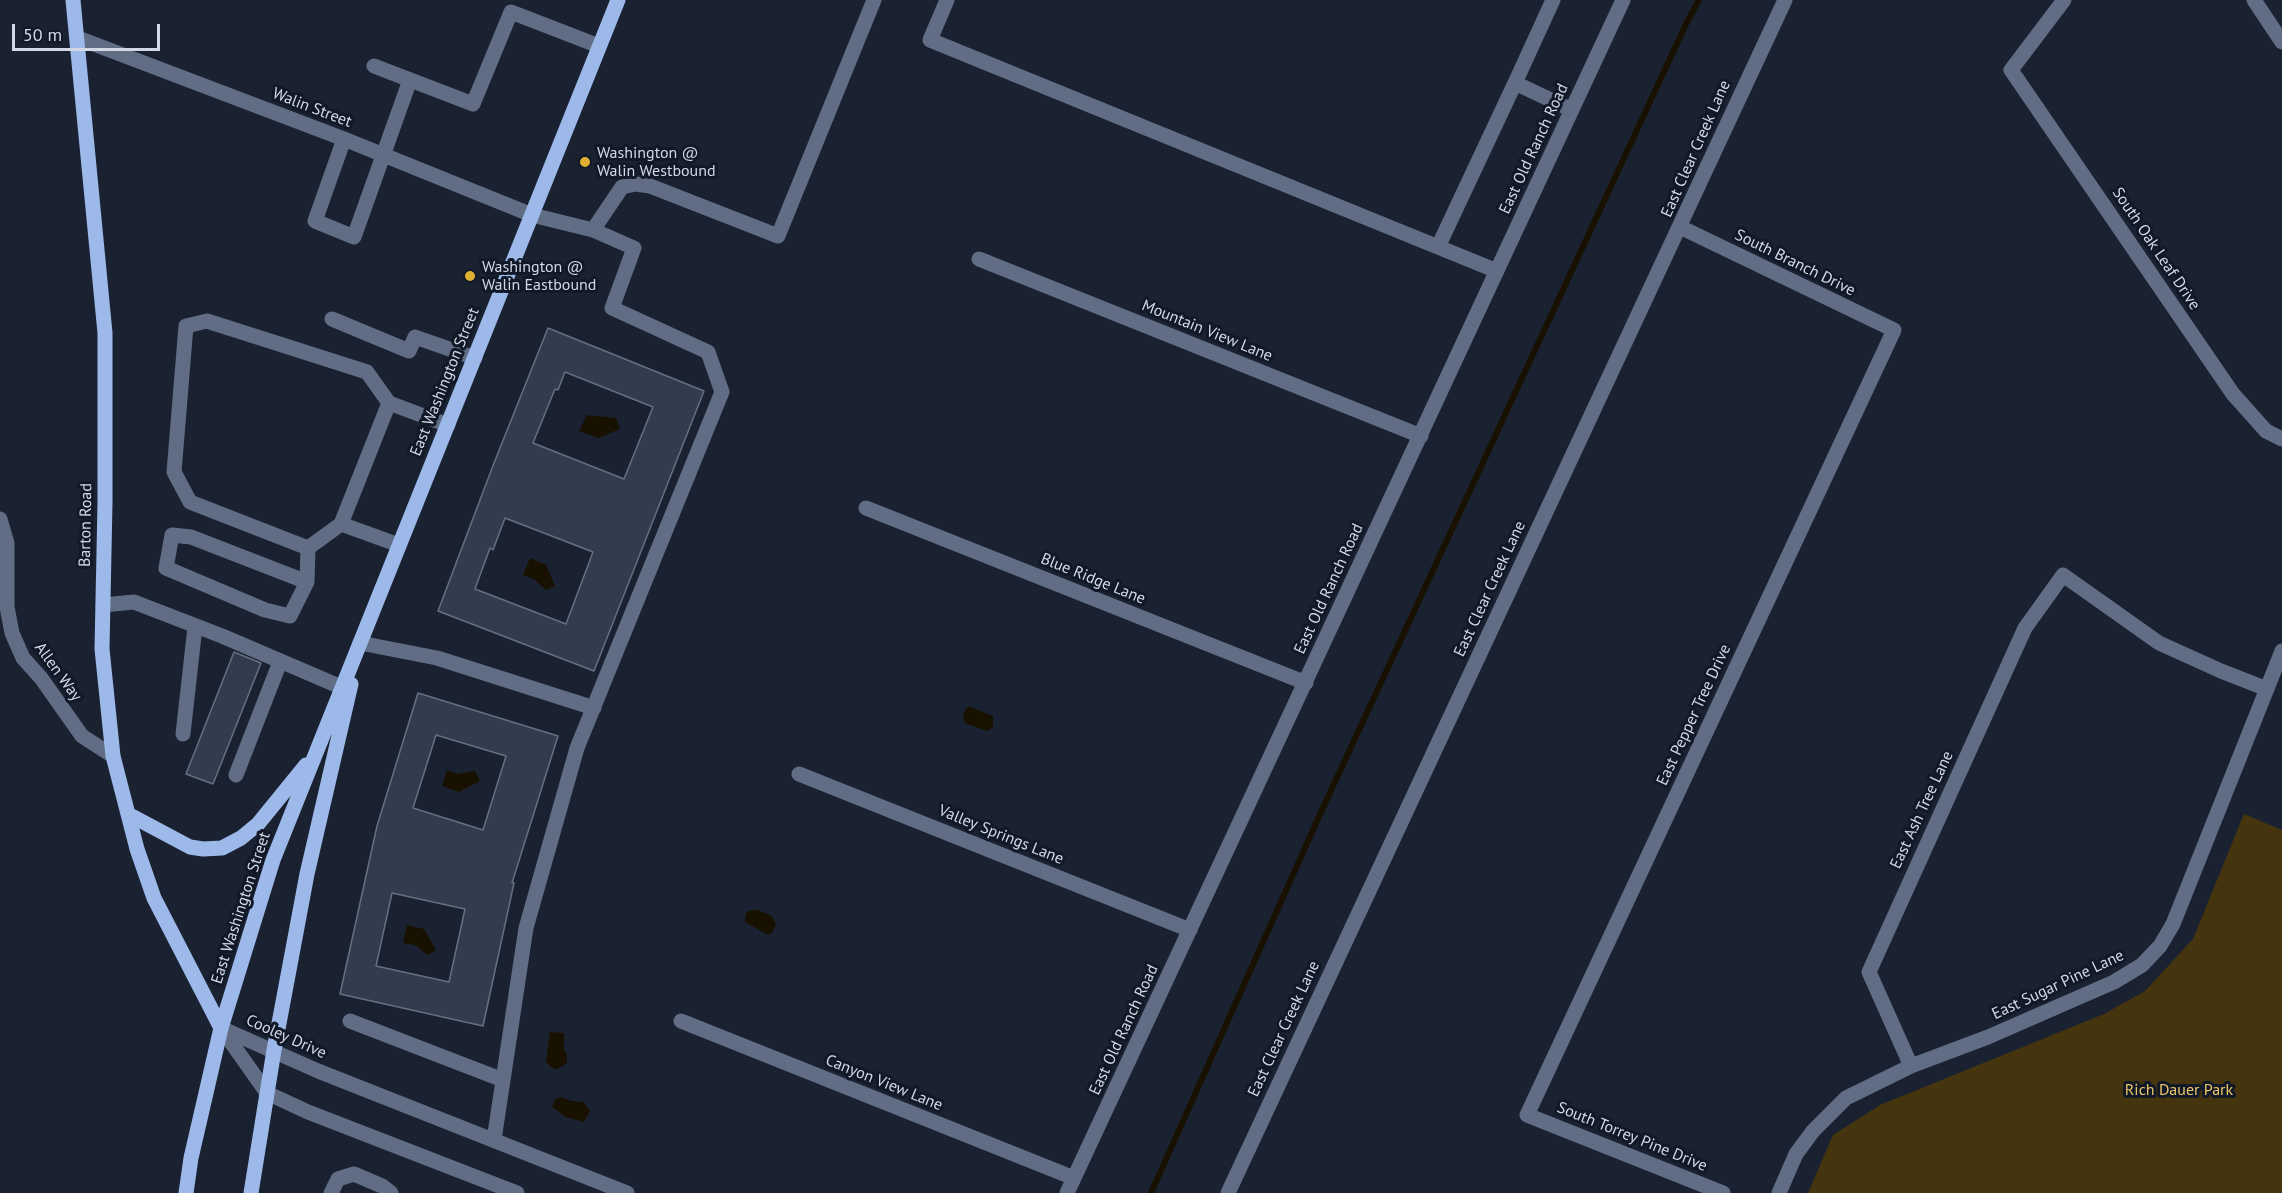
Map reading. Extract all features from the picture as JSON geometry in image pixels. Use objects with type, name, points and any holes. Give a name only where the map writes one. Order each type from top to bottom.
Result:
[{"type":"main road","name":"Barton Road","points":[[73,0],[105,333],[102,648],[113,756],[154,898],[221,1028]]},
{"type":"main road","name":"East Washington Street","points":[[186,1193],[191,1158],[221,1028],[273,860],[618,0]]},
{"type":"main road","name":"East Washington Street","points":[[251,1193],[274,1050],[307,874],[360,643]]},
{"type":"main road","points":[[128,814],[190,847],[222,848],[242,838],[258,824],[316,752]]},
{"type":"street","points":[[593,230],[622,187],[636,184],[650,186],[778,236],[874,0]]},
{"type":"street","points":[[946,0],[930,40],[1497,271]]},
{"type":"street","points":[[1438,247],[1554,0]]},
{"type":"street","name":"East Old Ranch Road","points":[[1067,1193],[1623,0]]},
{"type":"street","name":"East Clear Creek Lane","points":[[1228,1193],[1785,0]]},
{"type":"street","name":"South Oak Leaf Drive","points":[[2064,0],[2011,70],[2233,394],[2266,430],[2282,439]]},
{"type":"street","points":[[2254,0],[2282,42]]},
{"type":"street","points":[[374,66],[473,104],[511,12],[599,46]]},
{"type":"street","name":"Walin Street","points":[[78,38],[532,215],[593,230],[634,249],[612,308],[708,352],[722,393],[594,708]]},
{"type":"street","points":[[344,140],[315,221],[354,237],[410,81]]},
{"type":"street","points":[[1515,83],[1572,110]]},
{"type":"street","name":"South Branch Drive","points":[[1680,227],[1894,330]]},
{"type":"street","name":"Mountain View Lane","points":[[979,260],[1421,436]]},
{"type":"street","points":[[332,319],[409,351],[415,337],[475,358]]},
{"type":"street","points":[[308,548],[190,502],[174,472],[186,326],[207,321],[367,372],[390,403],[448,425]]},
{"type":"street","name":"East Pepper Tree Drive","points":[[1527,1115],[1894,330]]},
{"type":"street","points":[[308,548],[341,524],[390,403]]},
{"type":"street","name":"Blue Ridge Lane","points":[[866,508],[1306,683]]},
{"type":"street","name":"Allen Way","points":[[0,519],[7,543],[7,607],[12,633],[23,658],[41,678],[82,736],[113,756]]},
{"type":"street","points":[[341,524],[399,545]]},
{"type":"street","points":[[307,582],[191,537],[172,535],[166,568],[265,610],[290,616],[307,582],[308,548]]},
{"type":"street","name":"East Ash Tree Lane","points":[[1911,1066],[1869,972],[2025,628],[2063,575],[2159,643],[2267,689]]},
{"type":"street","points":[[103,605],[134,602],[341,687]]},
{"type":"street","points":[[183,734],[195,627]]},
{"type":"street","points":[[360,643],[437,658],[594,708],[577,748],[526,928],[494,1140]]},
{"type":"street","name":"East Sugar Pine Lane","points":[[1779,1193],[1796,1154],[1828,1114],[1846,1098],[1911,1066],[1988,1037],[2114,982],[2142,965],[2160,946],[2173,924],[2282,651]]},
{"type":"street","points":[[236,775],[280,662]]},
{"type":"street","name":"Valley Springs Lane","points":[[799,774],[1190,930]]},
{"type":"street","points":[[350,1021],[503,1080]]},
{"type":"street","name":"Canyon View Lane","points":[[681,1021],[1074,1178]]},
{"type":"street","name":"Cooley Drive","points":[[221,1028],[318,1071],[627,1193]]},
{"type":"street","name":"Cooley Drive","points":[[221,1028],[267,1093],[308,1112],[517,1193]]},
{"type":"street","name":"South Torrey Pine Drive","points":[[1527,1115],[1723,1193]]},
{"type":"street","points":[[331,1193],[338,1179],[354,1174],[392,1193]]},
{"type":"green space","name":"Rich Dauer Park","points":[[2244,814],[2282,830],[2282,1193],[1808,1193],[1833,1135],[1880,1105],[2104,1014],[2145,991],[2193,939]]},
{"type":"shaded area","points":[[587,415],[616,418],[620,429],[598,438],[579,431]]},
{"type":"shaded area","points":[[530,558],[546,565],[555,586],[546,590],[534,579],[523,575]]},
{"type":"shaded area","points":[[968,706],[993,716],[993,727],[987,731],[965,723],[963,714]]},
{"type":"shaded area","points":[[447,770],[457,774],[475,771],[480,781],[459,792],[442,786]]},
{"type":"shaded area","points":[[758,910],[772,916],[776,925],[772,933],[768,935],[745,922],[746,913]]},
{"type":"shaded area","points":[[407,925],[424,929],[436,950],[428,955],[415,945],[403,943]]},
{"type":"shaded area","points":[[550,1032],[564,1033],[567,1063],[557,1069],[552,1068],[546,1061]]},
{"type":"shaded area","points":[[561,1097],[583,1102],[590,1111],[584,1122],[566,1117],[552,1107],[555,1099]]},
{"type":"building","points":[[548,328],[704,391],[594,671],[438,611]],"holes":[[[565,372],[653,407],[624,479],[533,443],[555,389],[558,390]],[[505,518],[593,552],[566,624],[475,589],[490,548],[493,550]]]},
{"type":"building","points":[[234,652],[261,663],[213,784],[186,774]]},
{"type":"building","points":[[418,693],[558,736],[512,883],[514,883],[483,1026],[340,994],[377,826]],"holes":[[[436,735],[506,756],[483,830],[413,808]],[[392,893],[465,909],[449,982],[376,966]]]},
{"type":"waterway","points":[[1151,1193],[1321,812],[1699,0]]},
{"type":"place","name":"Washington @ Walin Westbound","points":[[585,162]]},
{"type":"place","name":"Washington @ Walin Eastbound","points":[[470,276]]}]
